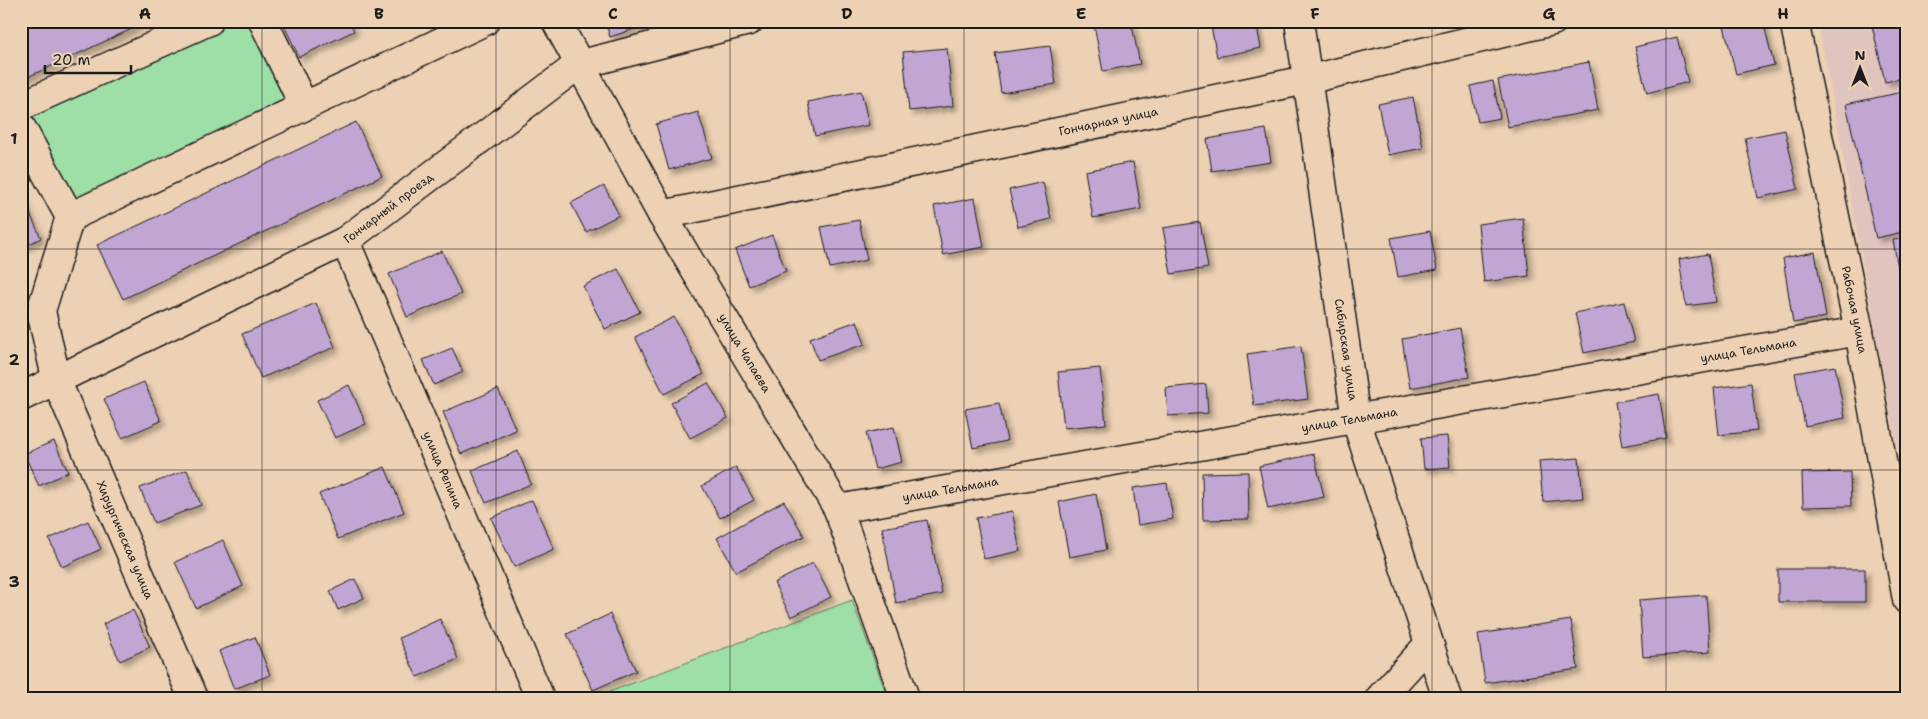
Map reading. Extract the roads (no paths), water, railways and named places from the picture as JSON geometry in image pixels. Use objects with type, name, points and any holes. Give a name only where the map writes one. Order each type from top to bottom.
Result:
[{"type":"street","points":[[21,106],[210,21]]},
{"type":"street","points":[[263,21],[304,106]]},
{"type":"street","points":[[21,127],[70,217],[486,21]]},
{"type":"street","name":"улица Чапаева","points":[[556,21],[578,65],[662,215],[838,509],[905,698]]},
{"type":"street","name":"Гончарный проезд","points":[[21,397],[57,382],[345,241],[578,65],[749,21]]},
{"type":"street","name":"Сибирская улица","points":[[1299,21],[1356,420],[1447,698]]},
{"type":"street","name":"Гончарная улица","points":[[662,215],[1306,80],[1553,21]]},
{"type":"street","name":"Рабочая улица","points":[[1794,21],[1859,331],[1907,600]]},
{"type":"street","name":"Хирургическая улица","points":[[70,217],[41,311],[57,382],[193,698]]},
{"type":"street","name":"улица Репина","points":[[345,241],[540,698]]},
{"type":"street","name":"улица Тельмана","points":[[838,509],[1859,331]]},
{"type":"street","points":[[1380,698],[1429,644]]}]
